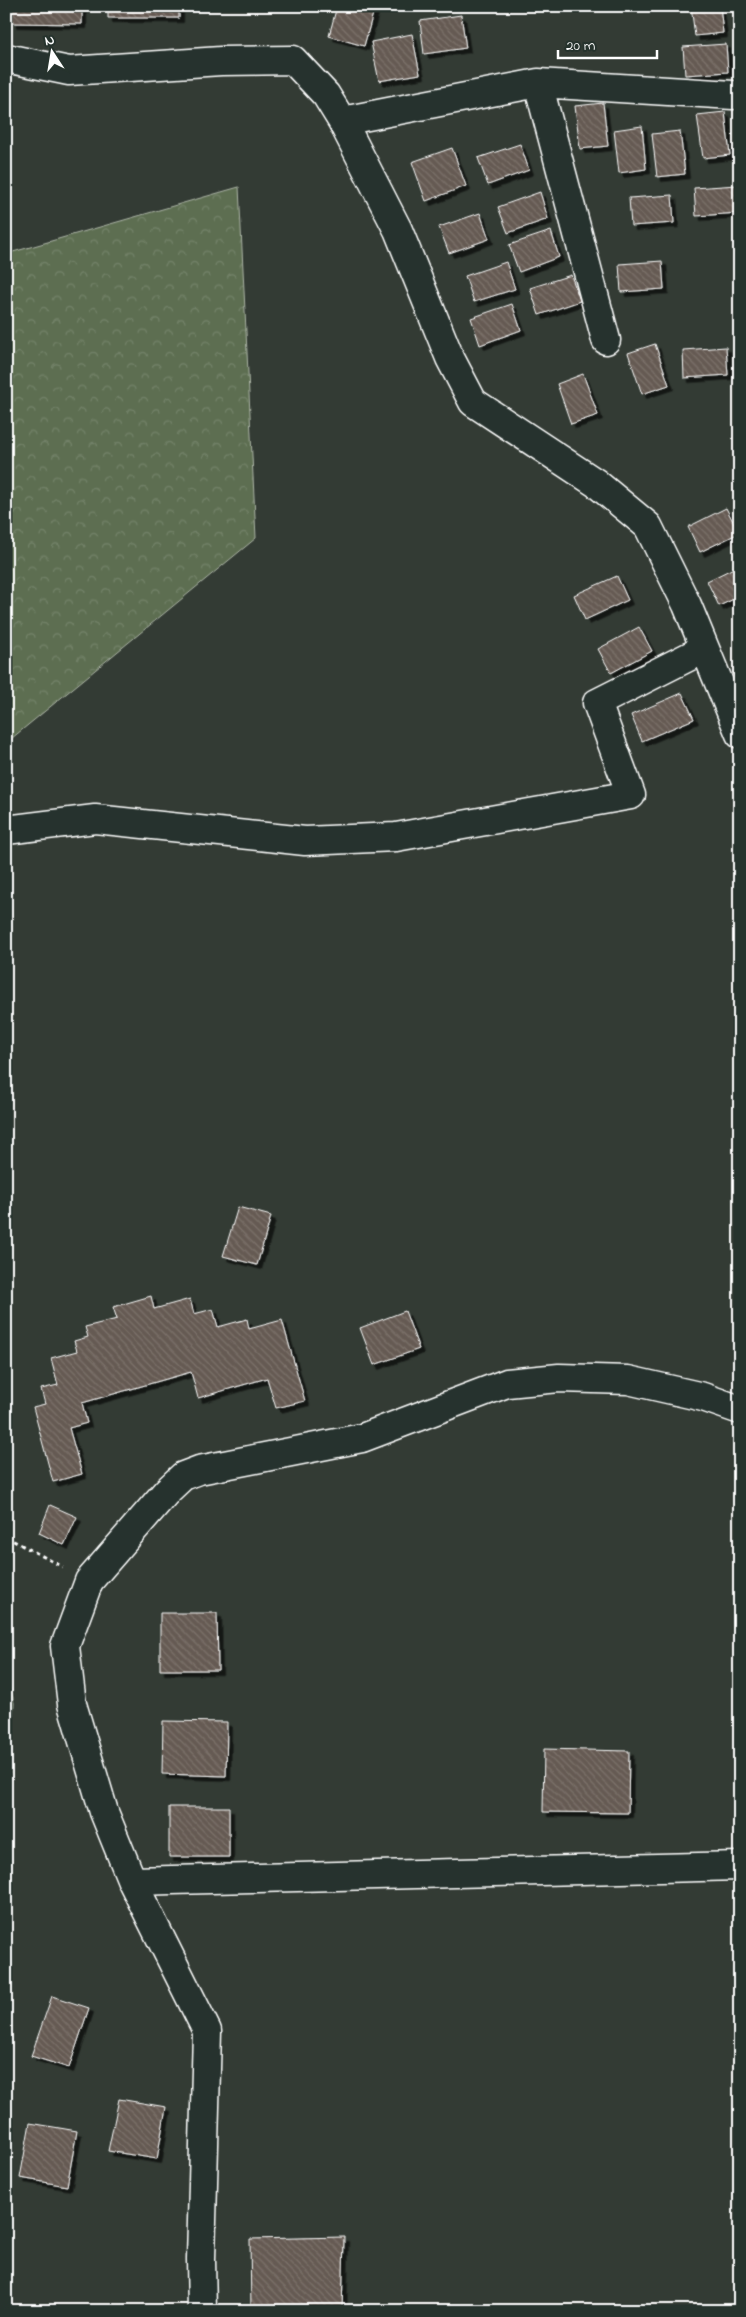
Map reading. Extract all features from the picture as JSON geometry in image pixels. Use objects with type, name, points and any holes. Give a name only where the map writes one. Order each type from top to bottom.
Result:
[{"type":"street","points":[[6,58],[69,71],[221,61],[293,60],[326,95],[342,121],[398,230],[450,358],[473,402],[596,483],[648,526],[687,606],[740,734]]},
{"type":"street","points":[[342,121],[538,83],[733,95]]},
{"type":"street","points":[[538,83],[606,340]]},
{"type":"street","points":[[6,830],[95,819],[304,840],[396,837],[631,796],[597,703],[704,649]]},
{"type":"street","points":[[202,2311],[201,2259],[207,2031],[132,1881],[104,1812],[72,1704],[65,1646],[89,1581],[166,1491],[184,1476],[199,1470],[362,1438],[507,1383],[560,1378],[628,1380],[703,1398],[740,1410]]},
{"type":"street","points":[[132,1881],[740,1866]]},
{"type":"path","points":[[6,1537],[89,1581]]},
{"type":"green space","points":[[239,187],[256,538],[6,743],[6,254]]},
{"type":"green space","points":[[6,1667],[14,1703],[6,1832]]},
{"type":"building","points":[[12,6],[82,6],[82,24],[12,23]]},
{"type":"building","points":[[108,6],[179,6],[179,18],[108,18]]},
{"type":"building","points":[[337,6],[375,6],[364,46],[329,36]]},
{"type":"building","points":[[691,6],[720,6],[723,33],[695,36]]},
{"type":"building","points":[[461,15],[466,48],[424,54],[420,21]]},
{"type":"building","points":[[412,34],[420,74],[379,81],[371,42]]},
{"type":"building","points":[[726,44],[728,72],[685,75],[683,47]]},
{"type":"building","points":[[603,103],[608,146],[580,149],[575,106]]},
{"type":"building","points":[[725,112],[730,155],[703,158],[697,115]]},
{"type":"building","points":[[642,126],[646,169],[619,173],[614,130]]},
{"type":"building","points":[[680,131],[685,174],[657,177],[652,134]]},
{"type":"building","points":[[520,144],[529,170],[488,185],[478,158]]},
{"type":"building","points":[[452,148],[466,186],[426,201],[412,162]]},
{"type":"building","points":[[737,185],[739,213],[696,216],[694,188]]},
{"type":"building","points":[[540,192],[548,219],[508,233],[498,207]]},
{"type":"building","points":[[672,195],[674,223],[631,226],[629,198]]},
{"type":"building","points":[[480,213],[489,239],[449,253],[439,227]]},
{"type":"building","points":[[551,231],[559,257],[519,272],[509,245]]},
{"type":"building","points":[[662,261],[664,289],[621,292],[619,264]]},
{"type":"building","points":[[506,262],[515,289],[474,302],[465,276]]},
{"type":"building","points":[[571,275],[580,301],[539,315],[530,288]]},
{"type":"building","points":[[512,304],[521,330],[480,345],[471,318]]},
{"type":"building","points":[[655,344],[669,385],[642,394],[628,353]]},
{"type":"building","points":[[726,347],[728,375],[684,378],[683,350]]},
{"type":"building","points":[[583,374],[598,415],[571,424],[557,384]]},
{"type":"building","points":[[726,508],[739,533],[700,552],[688,527]]},
{"type":"building","points":[[740,565],[740,596],[719,606],[707,581]]},
{"type":"building","points":[[617,576],[628,600],[585,620],[574,595]]},
{"type":"building","points":[[639,627],[652,651],[611,673],[598,649]]},
{"type":"building","points":[[682,693],[694,719],[642,741],[631,715]]},
{"type":"building","points":[[238,1207],[271,1216],[257,1265],[223,1256]]},
{"type":"building","points":[[151,1296],[154,1309],[190,1299],[194,1314],[213,1309],[218,1327],[247,1319],[249,1329],[282,1320],[305,1401],[276,1408],[267,1378],[198,1398],[191,1372],[82,1403],[87,1423],[69,1428],[82,1474],[53,1482],[33,1407],[45,1404],[41,1389],[58,1385],[51,1358],[77,1351],[74,1341],[88,1337],[85,1327],[117,1319],[113,1307]]},
{"type":"building","points":[[405,1311],[419,1349],[374,1365],[360,1328]]},
{"type":"building","points":[[50,1505],[77,1517],[64,1545],[39,1533]]},
{"type":"building","points":[[160,1613],[217,1613],[218,1670],[160,1670]]},
{"type":"building","points":[[163,1721],[227,1722],[226,1776],[162,1774]]},
{"type":"building","points":[[544,1749],[629,1751],[628,1813],[543,1812]]},
{"type":"building","points":[[169,1807],[229,1807],[229,1857],[169,1857]]},
{"type":"building","points":[[52,1996],[89,2008],[69,2068],[31,2056]]},
{"type":"building","points":[[119,2099],[166,2107],[157,2159],[108,2151]]},
{"type":"building","points":[[30,2123],[77,2131],[67,2186],[20,2178]]},
{"type":"building","points":[[344,2237],[342,2311],[251,2311],[250,2239]]}]
